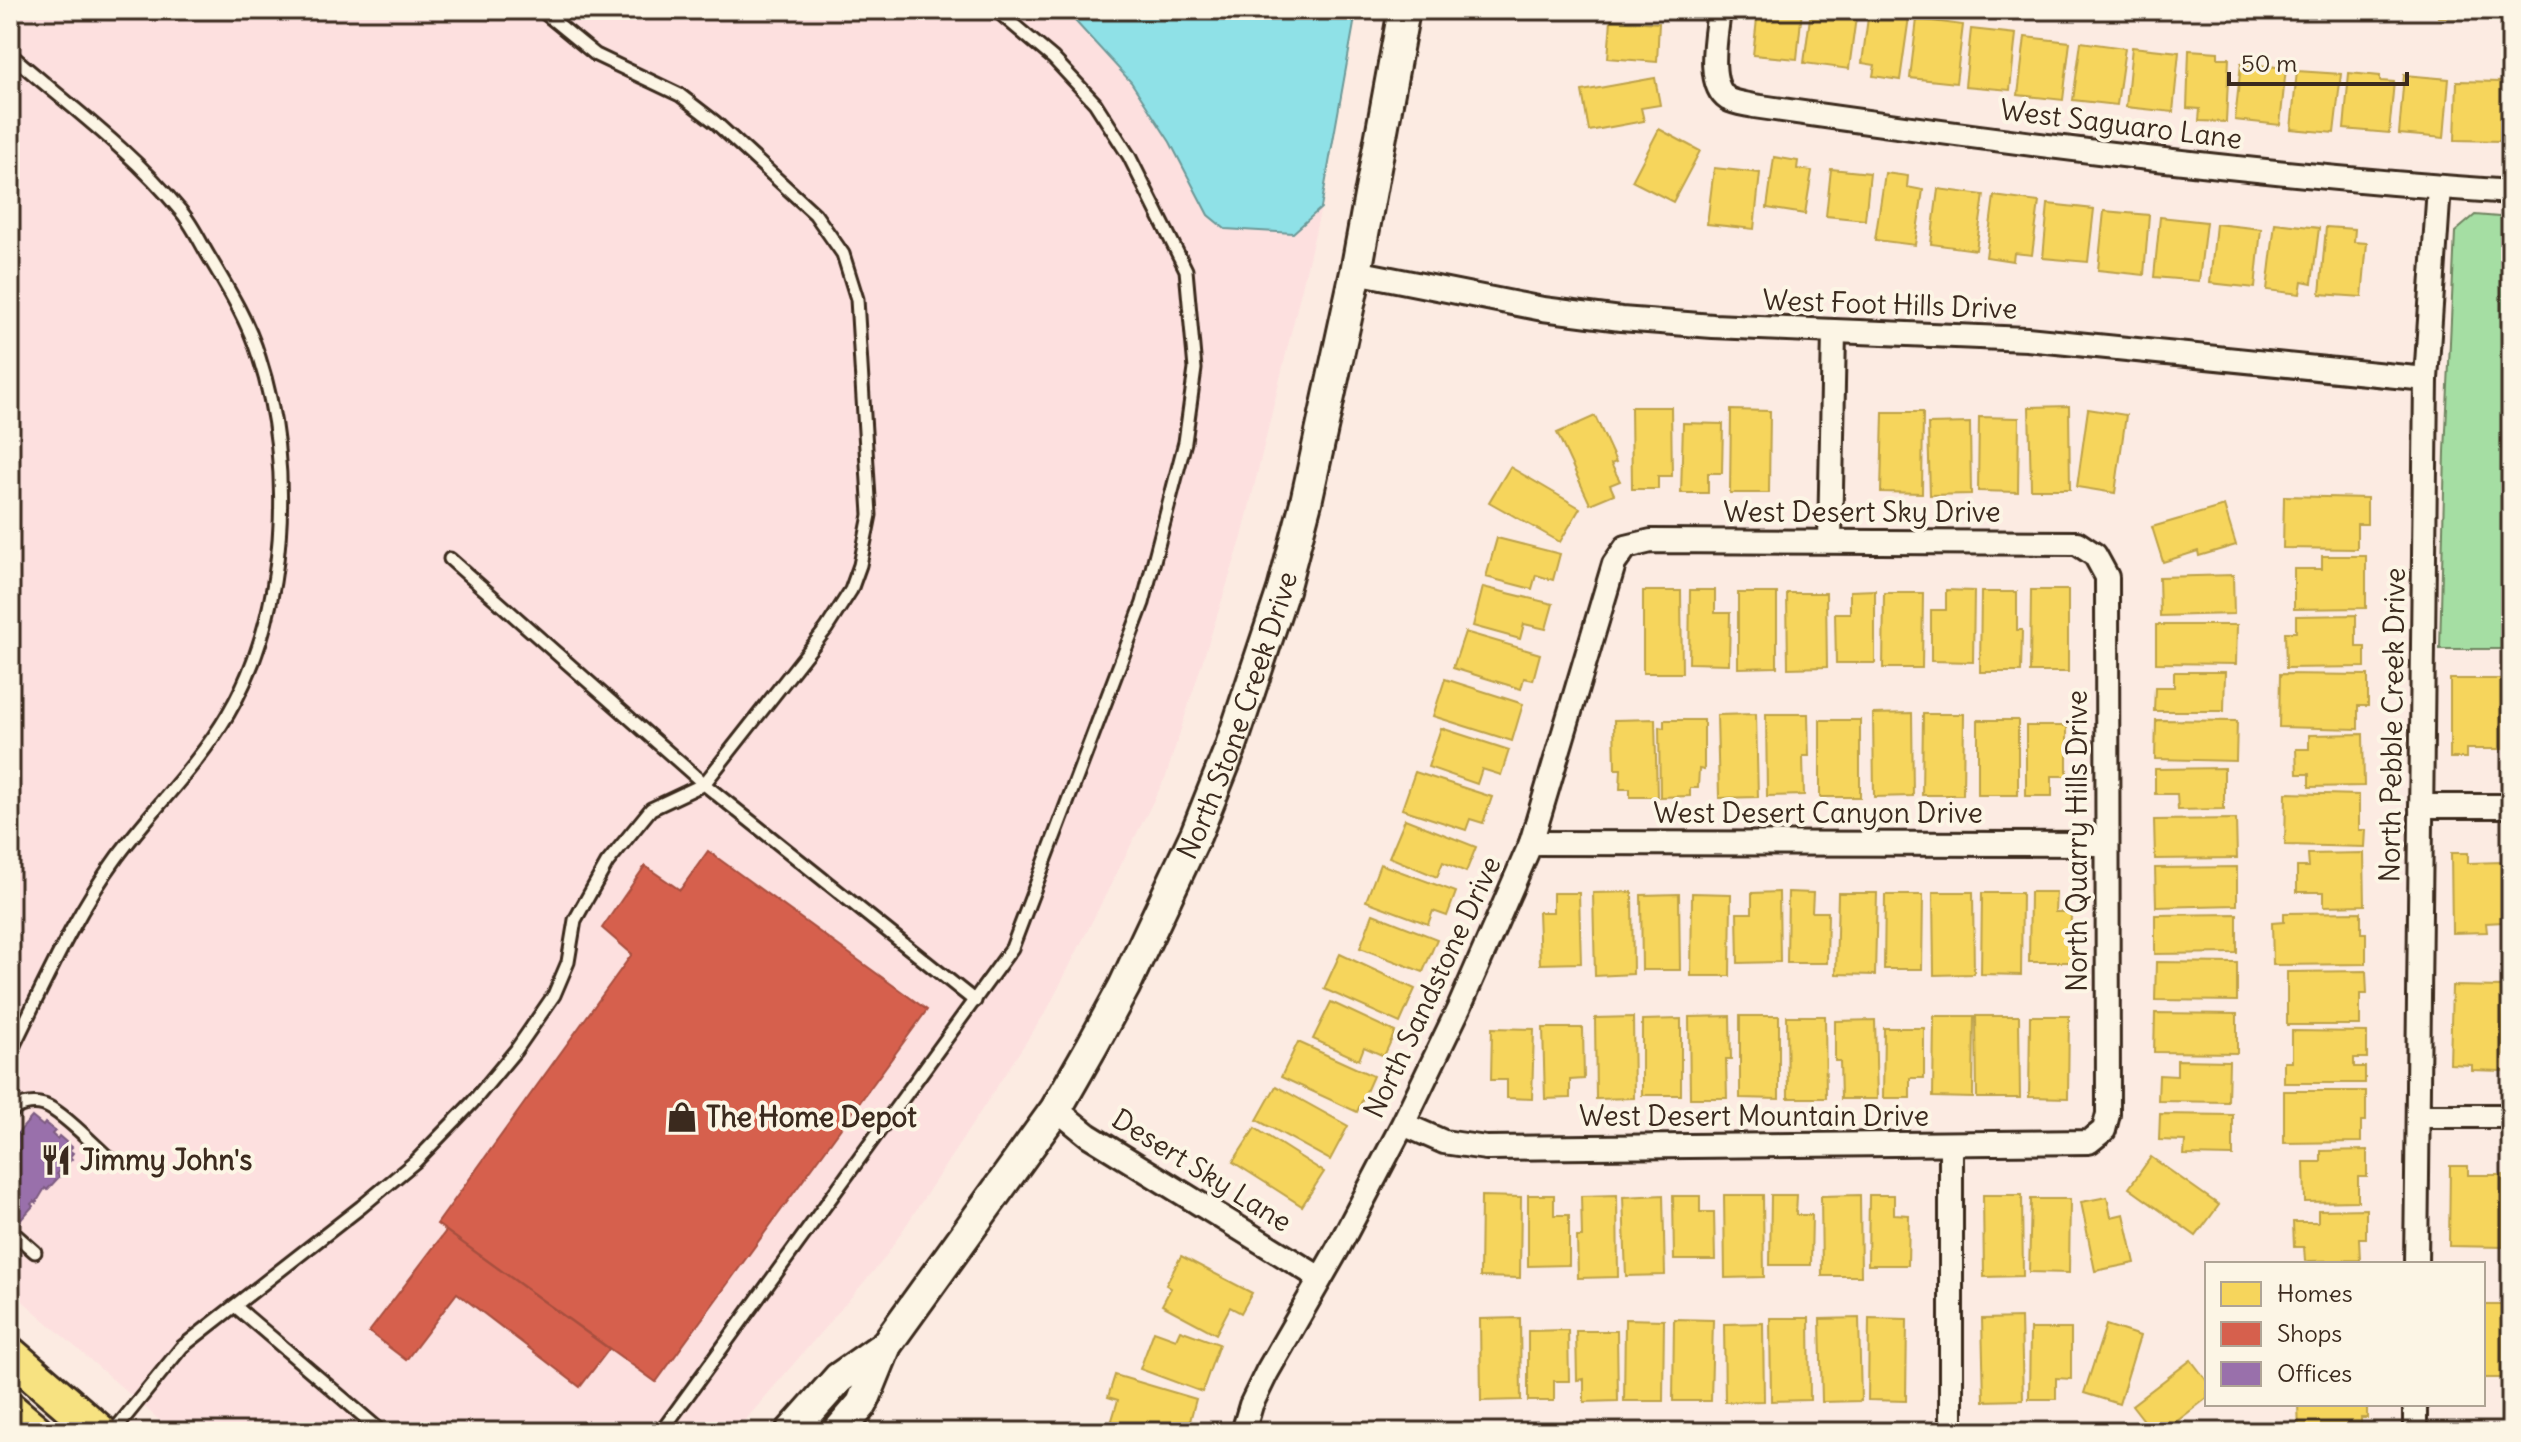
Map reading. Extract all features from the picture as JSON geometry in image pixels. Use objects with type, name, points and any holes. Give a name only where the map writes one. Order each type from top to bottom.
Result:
[{"type":"main road","points":[[10,1354],[100,1432]]},
{"type":"main road","points":[[10,1410],[36,1432]]},
{"type":"street","name":"North Stone Creek Drive","points":[[838,1432],[862,1404],[886,1345],[1056,1109],[1124,987],[1196,834],[1230,749],[1287,576],[1306,502],[1356,272],[1404,10]]},
{"type":"street","name":"West Saguaro Lane","points":[[1719,10],[1713,63],[1719,87],[1727,98],[1754,106],[2195,164],[2511,192]]},
{"type":"street","name":"North Pebble Creek Drive","points":[[2416,1262],[2426,379],[2439,187]]},
{"type":"street","name":"West Foot Hills Drive","points":[[1356,272],[1543,309],[1621,319],[1834,332],[2027,339],[2426,379]]},
{"type":"street","points":[[1830,541],[1834,332]]},
{"type":"street","name":"West Desert Sky Drive","points":[[1626,547],[1651,541],[2077,543],[2095,555]]},
{"type":"street","name":"North Sandstone Drive","points":[[1243,1432],[1251,1405],[1267,1372],[1403,1124],[1459,1008],[1531,843],[1614,564],[1626,547]]},
{"type":"street","name":"North Quarry Hills Drive","points":[[2095,555],[2107,577],[2108,1114],[2104,1130]]},
{"type":"street","points":[[2421,806],[2511,806]]},
{"type":"street","name":"West Desert Canyon Drive","points":[[1531,843],[2106,844]]},
{"type":"street","name":"Desert Sky Lane","points":[[1056,1109],[1088,1135],[1320,1278]]},
{"type":"street","points":[[2418,1116],[2511,1116]]},
{"type":"street","name":"West Desert Mountain Drive","points":[[1403,1124],[1444,1142],[1486,1148],[2089,1142],[2104,1130]]},
{"type":"street","points":[[1951,1144],[1951,1432]]},
{"type":"street","name":"North Stone Creek Drive","points":[[791,1432],[839,1378],[886,1345]]},
{"type":"street","points":[[2415,1406],[2415,1432]]},
{"type":"lane","points":[[113,1432],[182,1347],[416,1161],[472,1103],[516,1050],[554,995],[568,962],[575,920],[607,863],[651,809],[704,784],[826,629],[851,590],[860,565],[870,515],[857,299],[843,254],[815,214],[766,167],[680,95],[596,55],[541,10]]},
{"type":"lane","points":[[661,1432],[1012,948],[1143,603],[1185,442],[1195,369],[1186,270],[1129,156],[1095,103],[1053,58],[996,10]]},
{"type":"lane","points":[[10,54],[135,162],[181,210],[224,282],[259,356],[270,400],[280,488],[276,577],[257,652],[228,714],[190,770],[116,858],[60,951],[10,1053]]},
{"type":"lane","points":[[450,559],[704,784],[975,1001]]},
{"type":"lane","points":[[10,1114],[22,1105],[43,1104],[112,1161]]},
{"type":"lane","points":[[10,1230],[35,1252]]},
{"type":"lane","points":[[235,1306],[382,1432]]},
{"type":"shaded area","points":[[10,10],[1345,10],[1355,18],[1321,208],[1242,537],[1166,776],[1047,1010],[884,1259],[735,1432],[173,1432],[10,1290]]},
{"type":"green space","points":[[2475,215],[2511,218],[2511,649],[2440,649],[2455,232]]},
{"type":"water","points":[[1065,10],[1345,10],[1355,18],[1321,208],[1293,233],[1225,229],[1208,215],[1170,142],[1131,82]]},
{"type":"building: Homes","points":[[1758,10],[1802,10],[1797,59],[1753,55]]},
{"type":"building: Homes","points":[[1811,10],[1857,10],[1849,69],[1804,63]]},
{"type":"building: Homes","points":[[1869,10],[1910,10],[1900,80],[1873,76],[1875,65],[1862,63]]},
{"type":"building: Homes","points":[[2438,10],[2478,10],[2478,18],[2438,17]]},
{"type":"building: Homes","points":[[2490,10],[2511,10],[2511,19],[2489,18]]},
{"type":"building: Homes","points":[[1917,19],[1963,25],[1956,83],[1910,78]]},
{"type":"building: Homes","points":[[1611,20],[1659,23],[1657,62],[1608,58]]},
{"type":"building: Homes","points":[[1971,29],[2016,34],[2010,90],[1965,86]]},
{"type":"building: Homes","points":[[2025,37],[2070,42],[2063,100],[2018,95]]},
{"type":"building: Homes","points":[[2081,42],[2125,48],[2117,105],[2073,100]]},
{"type":"building: Homes","points":[[2132,47],[2179,52],[2173,112],[2126,107]]},
{"type":"building: Homes","points":[[2189,50],[2218,52],[2218,58],[2229,58],[2226,122],[2199,121],[2200,109],[2187,108]]},
{"type":"building: Homes","points":[[2241,63],[2286,68],[2280,125],[2235,120]]},
{"type":"building: Homes","points":[[2297,71],[2341,74],[2334,133],[2291,129]]},
{"type":"building: Homes","points":[[2349,73],[2380,76],[2380,81],[2394,82],[2389,133],[2344,129]]},
{"type":"building: Homes","points":[[2404,75],[2449,79],[2444,138],[2399,134]]},
{"type":"building: Homes","points":[[1655,78],[1660,105],[1641,108],[1644,121],[1589,131],[1582,91]]},
{"type":"building: Homes","points":[[2457,81],[2502,82],[2500,141],[2455,140]]},
{"type":"building: Homes","points":[[1659,129],[1700,151],[1673,202],[1632,181]]},
{"type":"building: Homes","points":[[1774,157],[1798,161],[1797,169],[1812,171],[1805,214],[1767,208]]},
{"type":"building: Homes","points":[[1714,168],[1760,173],[1754,229],[1707,224]]},
{"type":"building: Homes","points":[[1831,169],[1870,173],[1865,220],[1826,216]]},
{"type":"building: Homes","points":[[1885,173],[1908,176],[1907,187],[1923,190],[1915,245],[1875,240]]},
{"type":"building: Homes","points":[[1938,189],[1984,195],[1976,250],[1931,244]]},
{"type":"building: Homes","points":[[1994,196],[2039,202],[2032,255],[2014,253],[2013,261],[1986,257]]},
{"type":"building: Homes","points":[[2048,204],[2094,209],[2088,262],[2043,258]]},
{"type":"building: Homes","points":[[2104,211],[2149,215],[2144,275],[2098,270]]},
{"type":"building: Homes","points":[[2160,217],[2206,222],[2199,281],[2154,277]]},
{"type":"building: Homes","points":[[2275,223],[2319,228],[2312,283],[2302,281],[2300,294],[2267,290]]},
{"type":"building: Homes","points":[[2216,224],[2261,229],[2255,288],[2210,283]]},
{"type":"building: Homes","points":[[2326,227],[2355,229],[2354,242],[2367,243],[2362,297],[2320,294]]},
{"type":"building: Homes","points":[[2069,406],[2070,489],[2031,489],[2029,407]]},
{"type":"building: Homes","points":[[1631,407],[1671,407],[1672,476],[1658,476],[1658,489],[1632,489]]},
{"type":"building: Homes","points":[[2088,409],[2126,415],[2115,493],[2077,487]]},
{"type":"building: Homes","points":[[1731,410],[1770,411],[1769,493],[1730,493]]},
{"type":"building: Homes","points":[[1883,412],[1923,412],[1922,493],[1881,492]]},
{"type":"building: Homes","points":[[1595,416],[1616,462],[1611,464],[1620,481],[1610,485],[1614,494],[1590,504],[1557,433]]},
{"type":"building: Homes","points":[[1979,417],[2019,418],[2018,492],[1978,491]]},
{"type":"building: Homes","points":[[1683,423],[1723,424],[1722,473],[1708,473],[1708,493],[1681,493]]},
{"type":"building: Homes","points":[[1970,423],[1971,494],[1930,495],[1928,424]]},
{"type":"building: Homes","points":[[1510,467],[1580,508],[1560,542],[1489,502]]},
{"type":"building: Homes","points":[[2284,496],[2367,498],[2367,524],[2357,524],[2357,549],[2283,548]]},
{"type":"building: Homes","points":[[2224,506],[2236,545],[2199,556],[2198,551],[2163,562],[2152,527]]},
{"type":"building: Homes","points":[[1497,538],[1560,554],[1553,580],[1536,575],[1532,589],[1486,577]]},
{"type":"building: Homes","points":[[2322,556],[2366,556],[2366,608],[2294,609],[2294,569],[2322,569]]},
{"type":"building: Homes","points":[[2233,575],[2234,614],[2160,616],[2159,577]]},
{"type":"building: Homes","points":[[1483,587],[1553,604],[1546,629],[1524,624],[1520,639],[1473,626]]},
{"type":"building: Homes","points":[[1690,590],[1715,590],[1715,613],[1730,613],[1729,664],[1689,663]]},
{"type":"building: Homes","points":[[1875,590],[1875,663],[1836,663],[1835,613],[1850,613],[1850,591]]},
{"type":"building: Homes","points":[[1946,590],[1974,591],[1973,662],[1931,661],[1931,610],[1946,610]]},
{"type":"building: Homes","points":[[2031,590],[2068,590],[2068,672],[2030,672]]},
{"type":"building: Homes","points":[[1643,591],[1681,591],[1682,673],[1643,673]]},
{"type":"building: Homes","points":[[1981,592],[2017,592],[2017,630],[2022,630],[2021,672],[1980,672]]},
{"type":"building: Homes","points":[[1738,593],[1777,593],[1777,667],[1738,668]]},
{"type":"building: Homes","points":[[1787,593],[1826,593],[1827,667],[1788,668]]},
{"type":"building: Homes","points":[[1884,593],[1923,593],[1922,668],[1883,668]]},
{"type":"building: Homes","points":[[2356,615],[2356,647],[2365,647],[2365,667],[2286,668],[2285,632],[2296,632],[2296,616]]},
{"type":"building: Homes","points":[[2156,625],[2237,625],[2236,664],[2156,663]]},
{"type":"building: Homes","points":[[1465,632],[1540,654],[1533,680],[1524,678],[1521,689],[1453,668]]},
{"type":"building: Homes","points":[[2174,672],[2225,672],[2224,711],[2154,711],[2155,687],[2174,687]]},
{"type":"building: Homes","points":[[2280,674],[2368,675],[2368,706],[2358,706],[2358,729],[2279,727]]},
{"type":"building: Homes","points":[[1445,679],[1523,704],[1512,741],[1433,716]]},
{"type":"building: Homes","points":[[2450,679],[2502,679],[2502,749],[2466,749],[2466,758],[2450,758]]},
{"type":"building: Homes","points":[[1912,713],[1913,796],[1874,797],[1873,714]]},
{"type":"building: Homes","points":[[1756,714],[1758,797],[1719,798],[1717,715]]},
{"type":"building: Homes","points":[[1766,714],[1808,714],[1809,756],[1803,756],[1804,795],[1767,796]]},
{"type":"building: Homes","points":[[1923,714],[1964,714],[1963,795],[1922,795]]},
{"type":"building: Homes","points":[[1655,719],[1657,797],[1630,797],[1630,789],[1620,789],[1621,769],[1615,769],[1614,720]]},
{"type":"building: Homes","points":[[1664,720],[1704,720],[1704,770],[1699,769],[1698,788],[1690,788],[1690,796],[1660,797],[1659,727],[1664,728]]},
{"type":"building: Homes","points":[[1820,720],[1860,720],[1860,797],[1820,797]]},
{"type":"building: Homes","points":[[1978,720],[2018,720],[2018,795],[1978,795]]},
{"type":"building: Homes","points":[[2156,720],[2237,721],[2236,761],[2155,759]]},
{"type":"building: Homes","points":[[2026,726],[2067,726],[2067,776],[2052,776],[2052,796],[2026,796]]},
{"type":"building: Homes","points":[[1441,728],[1509,750],[1501,775],[1482,769],[1477,784],[1428,767]]},
{"type":"building: Homes","points":[[2363,734],[2364,786],[2309,787],[2309,774],[2297,774],[2296,749],[2309,749],[2309,735]]},
{"type":"building: Homes","points":[[2224,768],[2224,809],[2178,810],[2177,794],[2155,794],[2155,769]]},
{"type":"building: Homes","points":[[1415,772],[1492,797],[1483,823],[1470,819],[1466,830],[1402,809]]},
{"type":"building: Homes","points":[[2286,793],[2359,795],[2359,830],[2366,830],[2365,847],[2285,845]]},
{"type":"building: Homes","points":[[1405,819],[1476,847],[1466,872],[1443,862],[1437,877],[1389,857]]},
{"type":"building: Homes","points":[[2236,819],[2237,858],[2155,859],[2154,820]]},
{"type":"building: Homes","points":[[2364,853],[2365,905],[2324,906],[2324,892],[2297,892],[2297,867],[2309,867],[2308,854]]},
{"type":"building: Homes","points":[[2451,853],[2468,853],[2468,863],[2502,862],[2503,922],[2486,923],[2487,932],[2452,933]]},
{"type":"building: Homes","points":[[1380,864],[1456,892],[1447,916],[1433,911],[1428,924],[1366,901]]},
{"type":"building: Homes","points":[[2237,867],[2237,905],[2156,907],[2155,868]]},
{"type":"building: Homes","points":[[1632,892],[1633,974],[1595,976],[1593,893]]},
{"type":"building: Homes","points":[[1779,892],[1780,962],[1738,963],[1737,913],[1752,913],[1752,893]]},
{"type":"building: Homes","points":[[1788,892],[1813,893],[1812,912],[1828,912],[1827,963],[1787,963]]},
{"type":"building: Homes","points":[[1933,892],[1973,892],[1974,974],[1934,975]]},
{"type":"building: Homes","points":[[2030,892],[2056,892],[2055,912],[2071,912],[2070,962],[2029,962]]},
{"type":"building: Homes","points":[[1553,893],[1579,893],[1581,963],[1540,964],[1538,912],[1553,912]]},
{"type":"building: Homes","points":[[1692,893],[1731,894],[1730,976],[1691,976]]},
{"type":"building: Homes","points":[[1838,893],[1877,893],[1875,975],[1836,974]]},
{"type":"building: Homes","points":[[1982,893],[2022,893],[2021,975],[1981,974]]},
{"type":"building: Homes","points":[[1679,894],[1680,970],[1642,970],[1641,895]]},
{"type":"building: Homes","points":[[1885,895],[1923,895],[1922,969],[1884,969]]},
{"type":"building: Homes","points":[[2361,912],[2361,933],[2366,933],[2366,964],[2273,965],[2272,923],[2284,922],[2284,913]]},
{"type":"building: Homes","points":[[1373,914],[1437,939],[1423,972],[1360,948]]},
{"type":"building: Homes","points":[[2237,914],[2237,953],[2155,954],[2155,915]]},
{"type":"building: Homes","points":[[1340,954],[1415,989],[1400,1023],[1324,989]]},
{"type":"building: Homes","points":[[2156,962],[2237,963],[2237,1001],[2155,1000]]},
{"type":"building: Homes","points":[[2366,971],[2367,994],[2360,994],[2360,1025],[2287,1025],[2287,972]]},
{"type":"building: Homes","points":[[2452,986],[2504,987],[2502,1071],[2472,1070],[2472,1065],[2450,1064]]},
{"type":"building: Homes","points":[[1331,1002],[1395,1032],[1384,1056],[1364,1047],[1359,1060],[1313,1039]]},
{"type":"building: Homes","points":[[2155,1013],[2237,1014],[2237,1053],[2154,1052]]},
{"type":"building: Homes","points":[[1730,1016],[1731,1059],[1726,1059],[1727,1098],[1690,1098],[1689,1017]]},
{"type":"building: Homes","points":[[1740,1016],[1779,1016],[1779,1099],[1740,1098]]},
{"type":"building: Homes","points":[[1787,1016],[1825,1016],[1826,1098],[1788,1098]]},
{"type":"building: Homes","points":[[1934,1016],[1974,1016],[1973,1098],[1933,1097]]},
{"type":"building: Homes","points":[[1976,1016],[2019,1016],[2020,1098],[1977,1098]]},
{"type":"building: Homes","points":[[2030,1016],[2069,1016],[2068,1098],[2029,1097]]},
{"type":"building: Homes","points":[[1633,1017],[1634,1098],[1596,1099],[1595,1018]]},
{"type":"building: Homes","points":[[1681,1019],[1681,1095],[1642,1095],[1642,1020]]},
{"type":"building: Homes","points":[[1875,1020],[1877,1099],[1841,1099],[1840,1061],[1835,1061],[1835,1021]]},
{"type":"building: Homes","points":[[1492,1028],[1534,1029],[1532,1099],[1507,1098],[1507,1080],[1491,1080]]},
{"type":"building: Homes","points":[[1543,1028],[1583,1028],[1584,1079],[1570,1080],[1570,1098],[1545,1099]]},
{"type":"building: Homes","points":[[1884,1028],[1924,1028],[1924,1078],[1910,1078],[1910,1098],[1883,1098]]},
{"type":"building: Homes","points":[[2292,1031],[2367,1032],[2367,1058],[2354,1058],[2354,1067],[2365,1067],[2365,1083],[2284,1083],[2284,1062],[2292,1062]]},
{"type":"building: Homes","points":[[1298,1042],[1373,1076],[1357,1112],[1281,1077]]},
{"type":"building: Homes","points":[[2177,1060],[2229,1061],[2228,1102],[2158,1101],[2159,1075],[2177,1076]]},
{"type":"building: Homes","points":[[1276,1086],[1348,1126],[1330,1160],[1257,1120]]},
{"type":"building: Homes","points":[[2284,1091],[2366,1091],[2366,1121],[2361,1121],[2361,1142],[2284,1143]]},
{"type":"building: Homes","points":[[2160,1114],[2233,1115],[2233,1156],[2184,1155],[2185,1141],[2159,1140]]},
{"type":"building: Homes","points":[[1255,1128],[1324,1172],[1302,1206],[1233,1162]]},
{"type":"building: Homes","points":[[2367,1150],[2367,1177],[2358,1177],[2358,1201],[2305,1202],[2304,1162],[2321,1162],[2321,1151]]},
{"type":"building: Homes","points":[[2151,1157],[2219,1205],[2196,1236],[2129,1188]]},
{"type":"building: Homes","points":[[2450,1166],[2468,1166],[2468,1175],[2503,1175],[2503,1247],[2449,1246]]},
{"type":"building: Homes","points":[[1528,1195],[1554,1195],[1554,1215],[1569,1215],[1569,1265],[1528,1266]]},
{"type":"building: Homes","points":[[1617,1195],[1618,1277],[1578,1278],[1577,1237],[1582,1237],[1581,1196]]},
{"type":"building: Homes","points":[[1663,1195],[1665,1275],[1626,1276],[1623,1197]]},
{"type":"building: Homes","points":[[1724,1195],[1763,1195],[1764,1277],[1725,1278]]},
{"type":"building: Homes","points":[[1771,1195],[1797,1195],[1796,1215],[1812,1215],[1811,1265],[1770,1265]]},
{"type":"building: Homes","points":[[1860,1195],[1861,1276],[1822,1276],[1821,1196]]},
{"type":"building: Homes","points":[[1869,1195],[1894,1195],[1894,1214],[1909,1215],[1908,1265],[1868,1265]]},
{"type":"building: Homes","points":[[1983,1195],[2022,1195],[2023,1276],[1984,1277]]},
{"type":"building: Homes","points":[[1481,1196],[1521,1197],[1520,1278],[1480,1277]]},
{"type":"building: Homes","points":[[1673,1196],[1700,1196],[1700,1212],[1714,1212],[1715,1260],[1674,1260]]},
{"type":"building: Homes","points":[[2107,1197],[2111,1217],[2124,1214],[2135,1263],[2095,1271],[2081,1202]]},
{"type":"building: Homes","points":[[2031,1199],[2070,1199],[2069,1273],[2029,1272]]},
{"type":"building: Homes","points":[[2366,1209],[2366,1238],[2359,1238],[2360,1260],[2305,1261],[2304,1247],[2294,1247],[2293,1222],[2318,1222],[2318,1210]]},
{"type":"building: Homes","points":[[1181,1256],[1252,1293],[1241,1313],[1230,1307],[1216,1334],[1162,1305],[1171,1288],[1166,1285]]},
{"type":"building: Homes","points":[[2485,1305],[2503,1305],[2502,1378],[2485,1378]]},
{"type":"building: Homes","points":[[2508,1315],[2511,1315],[2511,1378],[2508,1378]]},
{"type":"building: Homes","points":[[1520,1318],[1521,1400],[1481,1401],[1480,1319]]},
{"type":"building: Homes","points":[[1770,1318],[1809,1318],[1810,1400],[1771,1401]]},
{"type":"building: Homes","points":[[1859,1318],[1861,1401],[1822,1402],[1820,1319]]},
{"type":"building: Homes","points":[[1869,1318],[1907,1319],[1906,1401],[1868,1400]]},
{"type":"building: Homes","points":[[2021,1318],[2023,1400],[1984,1401],[1982,1319]]},
{"type":"building: Homes","points":[[1625,1319],[1664,1320],[1663,1401],[1624,1401]]},
{"type":"building: Homes","points":[[1674,1319],[1713,1320],[1711,1401],[1673,1401]]},
{"type":"building: Homes","points":[[1763,1323],[1764,1401],[1725,1402],[1724,1324]]},
{"type":"building: Homes","points":[[2106,1325],[2140,1336],[2119,1404],[2084,1393]]},
{"type":"building: Homes","points":[[2030,1329],[2071,1329],[2071,1379],[2056,1378],[2056,1399],[2029,1399]]},
{"type":"building: Homes","points":[[1180,1330],[1219,1344],[1202,1392],[1140,1369],[1154,1331],[1176,1339]]},
{"type":"building: Homes","points":[[1568,1330],[1569,1381],[1554,1381],[1554,1401],[1528,1401],[1528,1331]]},
{"type":"building: Homes","points":[[1576,1331],[1617,1331],[1618,1401],[1584,1402],[1584,1379],[1577,1380]]},
{"type":"building: Homes","points":[[2191,1360],[2205,1378],[2205,1400],[2163,1432],[2153,1432],[2132,1405]]},
{"type":"building: Homes","points":[[1115,1375],[1196,1399],[1190,1421],[1195,1423],[1192,1432],[1109,1430],[1118,1400],[1108,1397]]},
{"type":"building: Homes","points":[[2298,1406],[2367,1406],[2367,1418],[2361,1418],[2361,1432],[2299,1432]]},
{"type":"building: Shops","name":"The Home Depot","points":[[708,851],[927,1010],[656,1382],[437,1224],[632,954],[602,928],[645,866],[680,890]]},
{"type":"building: Shops","points":[[446,1231],[609,1349],[580,1387],[457,1293],[406,1360],[369,1332]]},
{"type":"building: Offices","points":[[32,1117],[43,1126],[45,1123],[55,1131],[52,1134],[57,1139],[59,1136],[72,1147],[69,1150],[73,1153],[72,1159],[18,1223],[16,1221],[11,1226],[10,1142]]},
{"type":"place","name":"The Home Depot","points":[[682,1117]]},
{"type":"place","name":"Jimmy John's","points":[[56,1160]]}]
